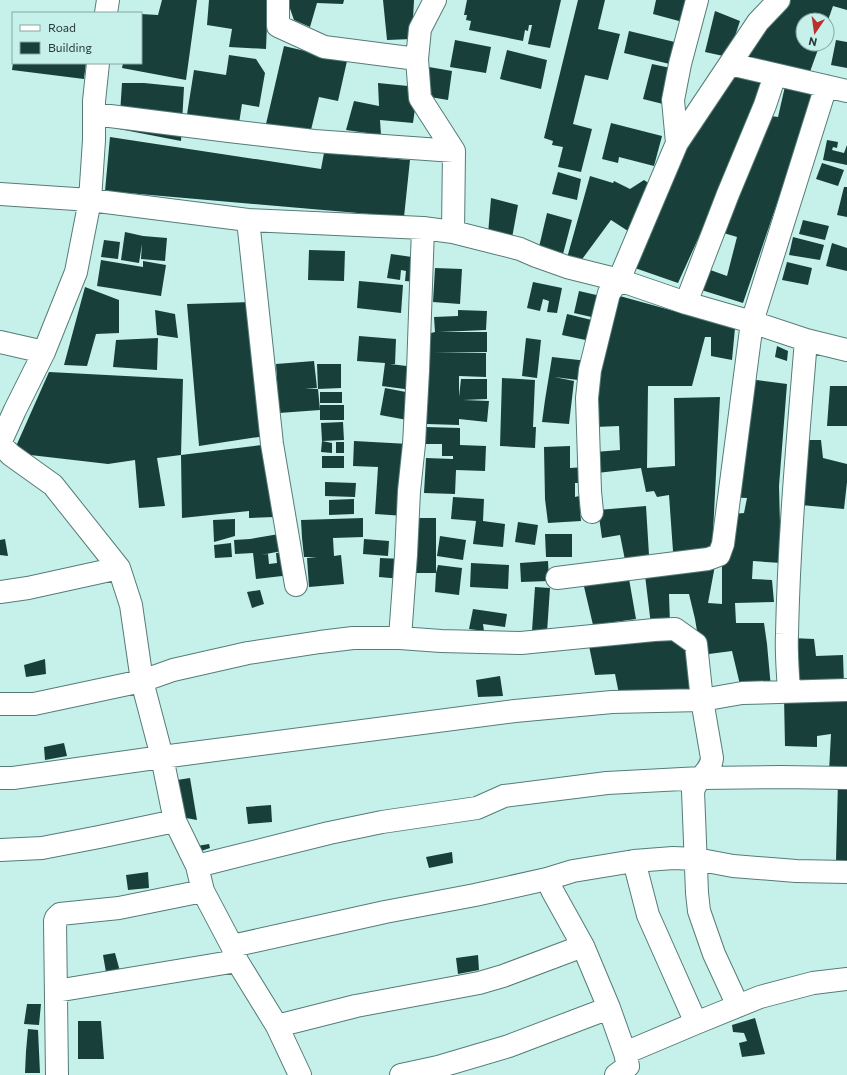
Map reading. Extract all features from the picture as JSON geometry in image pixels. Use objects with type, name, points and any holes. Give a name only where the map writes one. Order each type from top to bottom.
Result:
[{"type":"street","points":[[100,0],[108,0],[106,12]]},
{"type":"street","points":[[278,0],[278,26],[324,47],[417,59]]},
{"type":"street","points":[[435,0],[420,29],[417,59],[420,98],[454,151],[453,232]]},
{"type":"street","points":[[677,143],[672,100],[697,0]]},
{"type":"street","points":[[592,512],[587,398],[590,370],[609,293],[619,280],[677,143],[758,22],[780,0]]},
{"type":"street","points":[[98,64],[94,101],[93,166],[90,200],[76,272],[44,352],[8,409],[0,444],[11,456],[53,485],[119,568],[131,605],[142,681],[162,757],[175,821],[197,866],[203,891],[235,953],[277,1026],[300,1075]]},
{"type":"street","points":[[557,578],[708,559],[719,555],[723,544],[752,322],[837,89],[730,64]]},
{"type":"street","points":[[686,303],[728,194],[765,105],[775,75]]},
{"type":"street","points":[[94,114],[306,140],[454,151]]},
{"type":"street","points":[[0,194],[90,200],[248,220],[423,228],[453,232],[520,249],[567,267],[619,280],[686,303],[752,322],[806,340],[847,350]]},
{"type":"street","points":[[248,220],[272,444],[296,585]]},
{"type":"street","points":[[400,638],[409,491],[414,444],[423,228]]},
{"type":"street","points":[[789,692],[787,635],[791,534],[806,340]]},
{"type":"street","points":[[0,342],[44,352]]},
{"type":"street","points":[[0,592],[28,588],[119,568]]},
{"type":"street","points":[[0,704],[34,704],[142,681],[173,670],[256,652],[353,638],[400,638],[441,641],[521,643],[654,630],[675,630],[696,644],[702,700],[712,758],[712,764],[709,769],[692,790],[699,911],[714,954],[738,1006]]},
{"type":"street","points":[[0,778],[13,778],[515,711],[612,702],[702,700],[742,693],[847,690]]},
{"type":"street","points":[[197,866],[329,833],[382,822],[477,808],[504,796],[607,783],[701,778],[847,778]]},
{"type":"street","points":[[0,850],[42,848],[99,838],[175,821]]},
{"type":"street","points":[[56,991],[235,953],[385,912],[475,895],[547,879],[573,871],[634,861],[673,858],[696,859],[741,866],[796,871],[847,872]]},
{"type":"street","points":[[634,861],[648,915],[696,1023]]},
{"type":"street","points":[[547,879],[552,892],[583,946],[609,1008],[625,1067],[696,1023],[760,997],[813,983],[847,979]]},
{"type":"street","points":[[57,1075],[56,918],[60,914],[119,908],[203,891]]},
{"type":"street","points":[[277,1026],[356,1006],[479,983],[503,976],[583,946]]},
{"type":"street","points":[[401,1075],[438,1067],[509,1046],[609,1008]]},
{"type":"building","points":[[162,0],[197,0],[186,80],[122,68],[123,64],[142,64],[142,14],[158,15]]},
{"type":"building","points":[[209,0],[268,0],[266,49],[229,47],[232,29],[207,25]]},
{"type":"building","points":[[287,0],[344,0],[343,4],[317,3],[310,27],[294,20]]},
{"type":"building","points":[[383,0],[414,0],[412,39],[387,40]]},
{"type":"building","points":[[467,0],[561,0],[550,48],[528,44],[532,25],[529,25],[528,31],[525,30],[523,41],[469,30],[471,21],[466,20],[467,15],[464,15]]},
{"type":"building","points":[[578,0],[605,0],[598,29],[620,34],[608,80],[585,75],[573,124],[592,129],[581,172],[558,167],[563,147],[552,145],[553,141],[544,138]]},
{"type":"building","points":[[656,0],[696,0],[690,24],[653,14]]},
{"type":"building","points":[[786,0],[847,0],[847,10],[833,6],[831,12],[795,12],[795,52],[817,52],[807,80],[734,62]]},
{"type":"building","points":[[715,11],[740,21],[728,57],[705,52]]},
{"type":"building","points":[[629,31],[683,44],[678,66],[624,53]]},
{"type":"building","points":[[455,40],[491,47],[486,73],[450,67]]},
{"type":"building","points":[[836,40],[847,42],[847,68],[831,65],[834,52],[835,52]]},
{"type":"building","points":[[284,46],[347,61],[338,101],[319,97],[310,134],[266,124]]},
{"type":"building","points":[[507,50],[547,60],[541,89],[500,79]]},
{"type":"building","points":[[229,55],[256,59],[265,73],[259,107],[242,104],[237,136],[185,127],[194,70],[226,75]]},
{"type":"building","points":[[13,64],[86,64],[84,79],[12,70]]},
{"type":"building","points":[[652,64],[680,70],[671,106],[643,99]]},
{"type":"building","points":[[429,67],[452,71],[448,100],[424,96]]},
{"type":"building","points":[[735,71],[765,79],[722,186],[678,283],[632,267],[704,111]]},
{"type":"building","points":[[786,82],[816,89],[743,303],[695,288],[702,267],[727,276],[737,237],[717,231],[763,115],[778,117]]},
{"type":"building","points":[[122,83],[144,83],[184,87],[181,141],[119,129]]},
{"type":"building","points":[[378,83],[418,87],[413,123],[380,120],[381,135],[346,130],[354,101],[379,106]]},
{"type":"building","points":[[611,123],[662,136],[654,166],[619,157],[618,163],[602,159]]},
{"type":"building","points":[[110,137],[321,169],[324,153],[410,160],[404,217],[105,191]]},
{"type":"building","points":[[827,140],[838,142],[837,148],[833,147],[832,150],[844,153],[847,145],[847,165],[823,160]]},
{"type":"building","points":[[822,163],[844,170],[838,186],[816,179]]},
{"type":"building","points":[[558,172],[581,179],[577,200],[552,194]]},
{"type":"building","points":[[590,176],[613,183],[614,181],[630,189],[644,180],[653,186],[631,233],[611,220],[580,262],[567,258]]},
{"type":"building","points":[[844,187],[847,187],[847,217],[837,215]]},
{"type":"building","points":[[491,198],[518,205],[512,238],[488,234]]},
{"type":"building","points":[[547,213],[572,220],[563,254],[539,247]]},
{"type":"building","points":[[803,220],[829,226],[825,240],[799,234]]},
{"type":"building","points":[[125,232],[143,236],[167,238],[165,261],[141,259],[142,244],[139,263],[121,260]]},
{"type":"building","points":[[793,237],[824,245],[820,260],[789,255]]},
{"type":"building","points":[[104,240],[120,242],[118,259],[101,257]]},
{"type":"building","points":[[832,243],[847,248],[847,271],[826,266]]},
{"type":"building","points":[[309,250],[345,251],[344,281],[308,280]]},
{"type":"building","points":[[391,254],[419,258],[416,282],[405,281],[406,271],[401,270],[400,280],[387,278]]},
{"type":"building","points":[[101,260],[143,267],[143,261],[166,265],[161,296],[97,286]]},
{"type":"building","points":[[787,262],[812,268],[808,285],[782,280]]},
{"type":"building","points":[[435,268],[462,269],[460,304],[433,302]]},
{"type":"building","points":[[359,281],[403,285],[401,313],[357,308]]},
{"type":"building","points":[[533,282],[562,288],[557,313],[547,312],[549,301],[543,299],[540,311],[527,308]]},
{"type":"building","points":[[85,287],[119,300],[119,333],[96,334],[87,366],[64,365]]},
{"type":"building","points":[[579,291],[605,297],[600,319],[574,313]]},
{"type":"building","points":[[609,293],[735,328],[732,360],[711,356],[711,337],[705,337],[692,386],[648,386],[647,468],[675,466],[674,398],[720,397],[712,552],[673,551],[669,495],[657,497],[654,491],[646,492],[641,468],[597,473],[595,452],[620,450],[619,426],[595,427]]},
{"type":"building","points":[[252,302],[265,436],[199,446],[187,304]]},
{"type":"building","points":[[155,310],[175,314],[178,338],[157,335]]},
{"type":"building","points":[[458,310],[487,311],[486,330],[439,332],[487,332],[487,352],[434,353],[486,353],[486,377],[459,376],[459,397],[461,379],[487,379],[487,399],[463,400],[489,401],[487,422],[459,419],[459,425],[427,424],[427,334],[435,332],[434,317],[458,316]]},
{"type":"building","points":[[567,314],[600,322],[595,342],[562,335]]},
{"type":"building","points":[[359,336],[396,339],[395,364],[390,364],[415,367],[412,390],[382,386],[385,363],[357,361]]},
{"type":"building","points":[[158,338],[157,370],[113,367],[116,340]]},
{"type":"building","points":[[526,338],[541,340],[537,378],[522,376]]},
{"type":"building","points":[[777,346],[788,351],[787,361],[775,357]]},
{"type":"building","points":[[552,357],[588,361],[586,381],[554,377],[574,381],[569,424],[542,422]]},
{"type":"building","points":[[314,361],[317,388],[305,389],[318,389],[320,410],[279,413],[276,364]]},
{"type":"building","points":[[317,364],[341,364],[341,388],[318,389]]},
{"type":"building","points":[[49,372],[183,379],[181,455],[157,458],[165,506],[139,508],[135,460],[108,464],[13,453]]},
{"type":"building","points":[[734,377],[787,384],[779,486],[781,563],[753,561],[752,579],[772,580],[774,602],[735,603],[736,623],[764,623],[771,688],[742,693],[732,651],[701,655],[689,594],[669,594],[670,624],[651,625],[644,567],[716,560],[708,603],[722,604],[722,515],[744,513],[747,498],[722,497]]},
{"type":"building","points":[[502,378],[535,380],[533,427],[536,427],[535,448],[500,446]]},
{"type":"building","points":[[830,386],[847,386],[847,426],[827,426]]},
{"type":"building","points":[[385,388],[411,393],[407,420],[380,415]]},
{"type":"building","points":[[320,392],[342,392],[342,403],[320,403]]},
{"type":"building","points":[[320,405],[344,405],[344,420],[320,420]]},
{"type":"building","points":[[343,422],[344,440],[322,441],[321,423]]},
{"type":"building","points":[[426,427],[460,428],[460,445],[486,446],[485,471],[456,470],[455,494],[424,493],[426,458],[453,459],[453,456],[442,456],[442,444],[425,444]]},
{"type":"building","points":[[802,440],[821,440],[823,458],[847,464],[844,509],[801,505]]},
{"type":"building","points":[[322,441],[332,443],[332,453],[321,452]]},
{"type":"building","points":[[354,441],[409,444],[405,516],[375,514],[378,467],[353,466]]},
{"type":"building","points":[[336,442],[344,442],[344,453],[336,453]]},
{"type":"building","points":[[269,444],[274,517],[249,518],[249,511],[182,518],[181,455]]},
{"type":"building","points":[[570,446],[570,468],[585,467],[586,483],[575,483],[575,497],[579,496],[581,521],[548,523],[545,499],[544,447]]},
{"type":"building","points":[[322,456],[344,456],[344,468],[322,468]]},
{"type":"building","points":[[325,482],[356,483],[355,497],[325,496]]},
{"type":"building","points":[[453,497],[484,499],[483,521],[505,524],[503,547],[473,544],[476,521],[451,519]]},
{"type":"building","points":[[354,499],[354,514],[329,515],[329,500]]},
{"type":"building","points":[[646,506],[649,555],[625,560],[620,535],[602,538],[598,510]]},
{"type":"building","points":[[363,518],[363,537],[333,538],[334,556],[341,555],[344,584],[309,587],[307,558],[317,557],[304,557],[301,520]]},
{"type":"building","points":[[416,518],[436,518],[436,573],[415,573]]},
{"type":"building","points":[[235,519],[235,536],[214,542],[213,520]]},
{"type":"building","points":[[518,522],[538,525],[535,545],[515,542]]},
{"type":"building","points":[[285,533],[287,550],[261,555],[268,554],[269,564],[277,563],[276,553],[289,552],[291,575],[256,579],[253,553],[235,554],[234,540]]},
{"type":"building","points":[[545,534],[572,534],[572,557],[546,557]]},
{"type":"building","points":[[440,536],[466,540],[463,560],[437,556]]},
{"type":"building","points":[[5,539],[8,556],[0,555],[0,540]]},
{"type":"building","points":[[364,539],[389,541],[388,556],[363,554]]},
{"type":"building","points":[[231,543],[232,557],[215,558],[214,545]]},
{"type":"building","points":[[380,558],[403,559],[402,579],[379,577]]},
{"type":"building","points":[[548,561],[549,581],[521,582],[520,563]]},
{"type":"building","points":[[471,563],[509,565],[508,589],[470,587]]},
{"type":"building","points":[[438,565],[462,568],[459,595],[435,592]]},
{"type":"building","points":[[628,573],[636,619],[593,625],[582,578]]},
{"type":"building","points":[[535,587],[550,588],[547,632],[532,631]]},
{"type":"building","points":[[260,590],[264,604],[252,608],[247,592]]},
{"type":"building","points":[[473,609],[507,614],[505,627],[483,624],[484,631],[469,629]]},
{"type":"building","points":[[686,634],[692,692],[620,699],[615,674],[595,675],[588,641]]},
{"type":"building","points":[[792,638],[814,639],[816,656],[843,655],[844,686],[794,687]]},
{"type":"building","points":[[45,659],[46,674],[26,677],[24,665]]},
{"type":"building","points":[[500,676],[503,696],[478,697],[476,680]]},
{"type":"building","points":[[847,696],[847,773],[829,772],[831,734],[817,736],[817,747],[785,746],[784,697]]},
{"type":"building","points":[[64,743],[67,756],[45,760],[44,747]]},
{"type":"building","points":[[190,778],[197,820],[186,818],[177,780]]},
{"type":"building","points":[[838,780],[847,780],[847,861],[836,861]]},
{"type":"building","points":[[271,805],[272,822],[248,824],[246,807]]},
{"type":"building","points":[[209,844],[210,848],[198,852],[197,846]]},
{"type":"building","points":[[452,852],[453,863],[429,868],[426,857]]},
{"type":"building","points":[[148,872],[149,888],[128,890],[126,875]]},
{"type":"building","points":[[115,953],[121,975],[107,978],[103,955]]},
{"type":"building","points":[[478,955],[479,970],[458,974],[456,958]]},
{"type":"building","points":[[27,1004],[41,1004],[39,1025],[24,1024]]},
{"type":"building","points":[[755,1018],[765,1054],[742,1057],[739,1043],[747,1041],[744,1033],[733,1032],[732,1025]]},
{"type":"building","points":[[78,1021],[101,1021],[104,1059],[78,1059]]},
{"type":"building","points":[[28,1029],[38,1030],[40,1073],[25,1073]]}]
